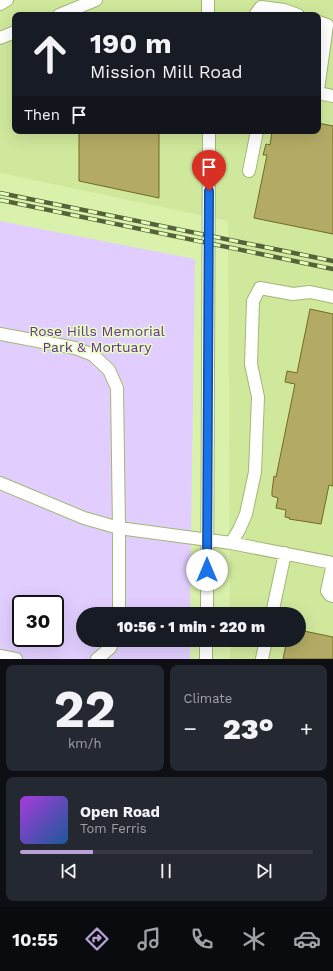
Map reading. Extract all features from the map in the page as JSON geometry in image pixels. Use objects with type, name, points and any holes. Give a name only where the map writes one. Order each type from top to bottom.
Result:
[{"type":"street","points":[[0,4],[7,0]]},
{"type":"street","points":[[70,10],[96,0]]},
{"type":"street","points":[[208,0],[208,12]]},
{"type":"street","points":[[257,12],[261,7],[290,12]]},
{"type":"street","points":[[321,51],[322,24]]},
{"type":"street","points":[[0,38],[12,33]]},
{"type":"street","points":[[321,94],[333,96]]},
{"type":"street","points":[[207,607],[209,134]]},
{"type":"street","points":[[249,171],[255,134]]},
{"type":"street","points":[[231,543],[246,514],[255,472],[258,397],[251,364],[253,301],[260,288],[293,294],[310,292],[333,297]]},
{"type":"street","points":[[0,334],[75,348],[93,355],[109,370],[117,388],[119,607]]},
{"type":"street","points":[[0,483],[84,518],[119,528],[231,543],[333,563],[327,591],[333,596]]},
{"type":"street","points":[[274,607],[285,554]]},
{"type":"street","points":[[97,659],[110,647]]},
{"type":"street","points":[[206,647],[206,659]]},
{"type":"street","points":[[262,659],[265,647]]},
{"type":"street","points":[[0,656],[16,659]]},
{"type":"shaded area","points":[[0,0],[333,0],[333,659],[230,659],[230,647],[306,647],[306,607],[230,607],[228,221],[0,173]]},
{"type":"green space","name":"Rose Hills Memorial Park & Mortuary","points":[[0,221],[195,259],[190,607],[76,607],[76,647],[190,647],[190,659],[0,659]]},
{"type":"building","points":[[321,124],[333,126],[333,234],[254,218],[267,155],[263,155],[266,144],[270,145],[272,134],[321,134]]},
{"type":"building","points":[[79,134],[159,134],[159,198],[79,181]]},
{"type":"building","points":[[310,309],[333,314],[333,486],[329,485],[321,524],[285,517],[286,510],[276,508],[278,498],[272,496],[274,476],[276,477],[295,384],[285,382],[287,371],[297,373]]},
{"type":"building","points":[[306,631],[333,637],[333,659],[283,659],[286,647],[306,647]]},
{"type":"railway","points":[[0,193],[333,261]]},
{"type":"railway","points":[[0,200],[333,269]]},
{"type":"route","points":[[207,570],[209,191]]}]
